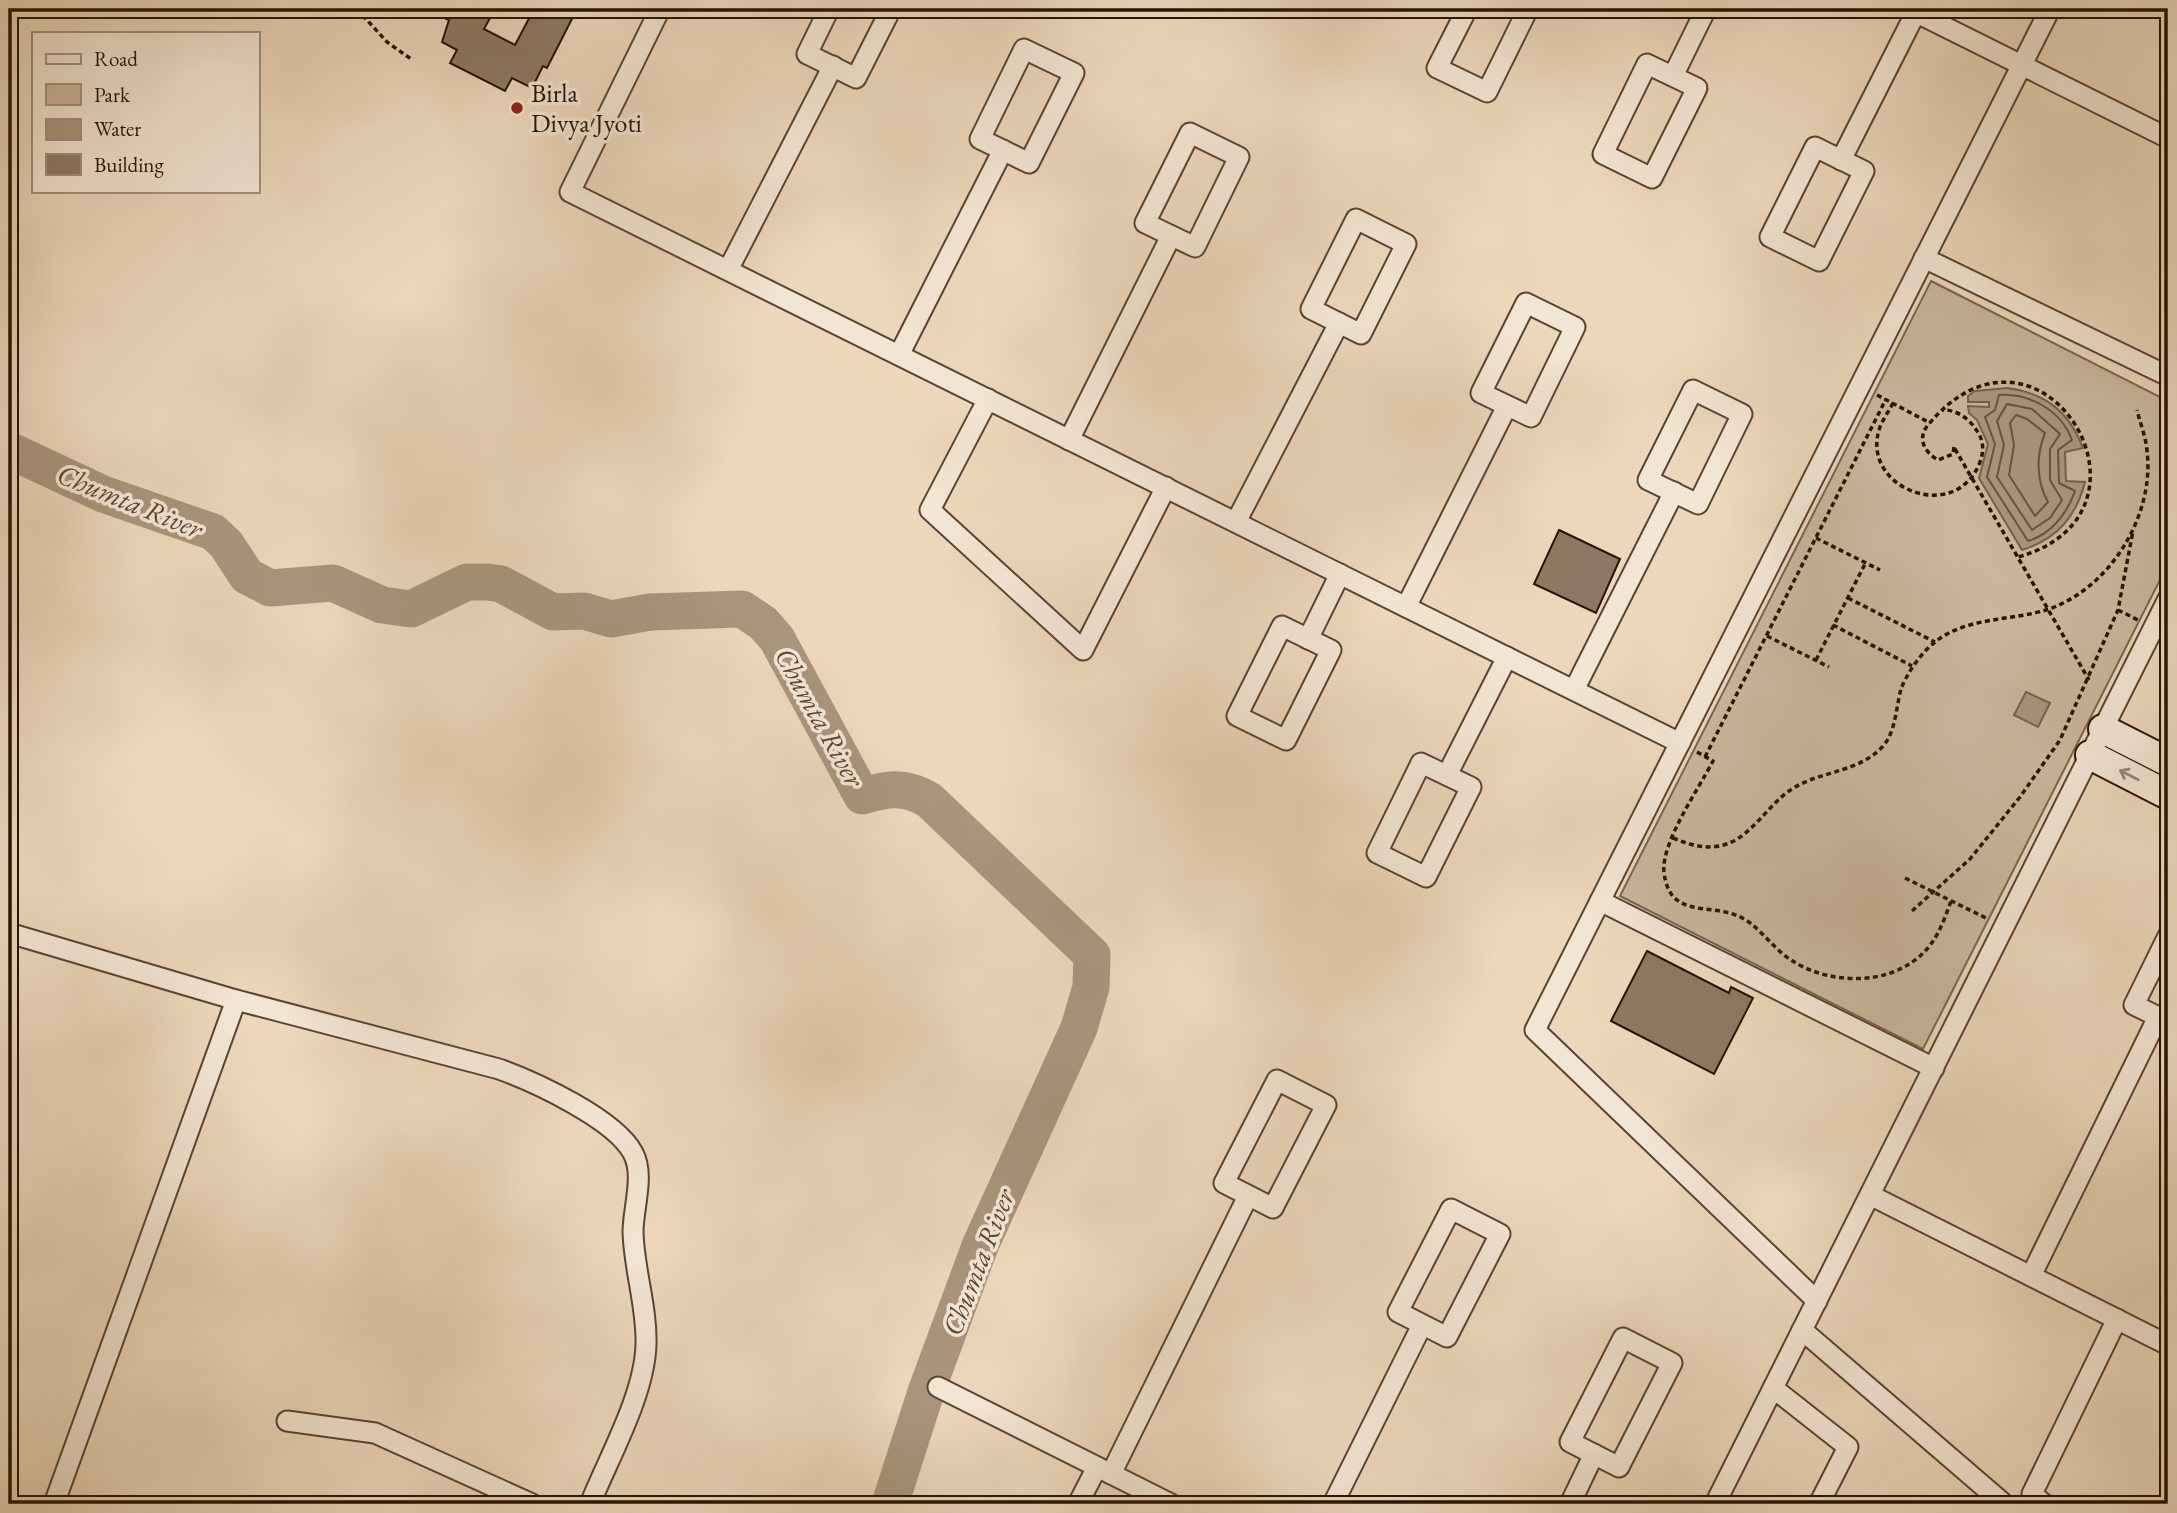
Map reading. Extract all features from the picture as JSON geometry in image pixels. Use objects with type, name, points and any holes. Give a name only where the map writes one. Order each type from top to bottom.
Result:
[{"type":"street","points":[[660,9],[570,192],[1680,743]]},
{"type":"street","points":[[829,9],[807,54],[856,78],[891,9]]},
{"type":"street","points":[[1466,9],[1437,68],[1486,92],[1528,9]]},
{"type":"street","points":[[1673,76],[1706,9]]},
{"type":"street","points":[[1817,1301],[1535,1030],[2050,9]]},
{"type":"street","points":[[1841,160],[1912,10],[2168,138]]},
{"type":"street","points":[[1024,49],[1074,73],[1029,163],[1003,150],[980,139],[1024,49]]},
{"type":"street","points":[[1647,64],[1673,76],[1697,88],[1652,178],[1603,154],[1647,64]]},
{"type":"street","points":[[728,270],[833,66]]},
{"type":"street","points":[[1190,133],[1239,157],[1195,247],[1171,236],[1145,223],[1190,133]]},
{"type":"street","points":[[1815,147],[1841,160],[1864,171],[1819,261],[1770,237],[1815,147]]},
{"type":"street","points":[[899,355],[1003,150]]},
{"type":"street","points":[[1356,219],[1406,244],[1361,334],[1339,323],[1311,309],[1356,219]]},
{"type":"street","points":[[1069,440],[1171,236]]},
{"type":"street","points":[[1924,258],[2168,376]]},
{"type":"street","points":[[1526,303],[1575,327],[1531,417],[1507,406],[1481,393],[1526,303]]},
{"type":"street","points":[[1236,522],[1339,323]]},
{"type":"street","points":[[1693,390],[1742,414],[1698,504],[1674,492],[1648,480],[1693,390]]},
{"type":"street","points":[[988,399],[930,510],[1083,650],[1166,487]]},
{"type":"street","points":[[1406,607],[1507,406]]},
{"type":"street","points":[[1574,690],[1674,492]]},
{"type":"street","points":[[1308,639],[1340,574]]},
{"type":"street","points":[[1715,1504],[2168,600]]},
{"type":"street","points":[[1282,626],[1308,639],[1331,650],[1286,740],[1237,716],[1282,626]]},
{"type":"street","points":[[1447,775],[1507,657]]},
{"type":"street","points":[[2104,729],[2168,762]]},
{"type":"street","points":[[2090,755],[2168,794]]},
{"type":"street","points":[[1422,763],[1447,775],[1471,787],[1426,877],[1377,853],[1422,763]]},
{"type":"street","points":[[1600,901],[1934,1068]]},
{"type":"street","points":[[9,933],[236,1000],[511,1073],[597,1119],[627,1144],[637,1163],[638,1174],[633,1235],[643,1297],[646,1357],[634,1397],[590,1504]]},
{"type":"street","points":[[2031,1276],[2163,1019],[2134,1005],[2168,936]]},
{"type":"street","points":[[54,1504],[236,1000]]},
{"type":"street","points":[[1277,1080],[1326,1105],[1273,1208],[1248,1196],[1224,1183],[1277,1080]]},
{"type":"street","points":[[1870,1195],[2168,1345]]},
{"type":"street","points":[[1078,1504],[1104,1471],[1248,1196]]},
{"type":"street","points":[[1451,1209],[1500,1234],[1447,1338],[1422,1325],[1398,1312],[1451,1209]]},
{"type":"street","points":[[2044,1504],[2032,1494],[2117,1320]]},
{"type":"street","points":[[1333,1504],[1422,1325]]},
{"type":"street","points":[[1802,1330],[2004,1504]]},
{"type":"street","points":[[1623,1338],[1672,1363],[1619,1467],[1594,1454],[1570,1442],[1623,1338]]},
{"type":"street","points":[[938,1387],[1171,1504]]},
{"type":"street","points":[[1773,1388],[1848,1447],[1819,1504]]},
{"type":"street","points":[[287,1421],[375,1433],[532,1504]]},
{"type":"street","points":[[1570,1504],[1594,1454]]},
{"type":"path","points":[[357,9],[387,42],[411,59]]},
{"type":"path","points":[[2018,557],[2043,549],[2060,539],[2079,517],[2087,501],[2094,470],[2091,449],[2080,426],[2055,398],[2028,387],[2008,383],[1978,387],[1962,393],[1930,423],[1922,439],[1925,450],[1938,460],[1953,454],[1954,447],[2089,680]]},
{"type":"path","points":[[1860,386],[1930,423]]},
{"type":"path","points":[[1705,757],[1886,399]]},
{"type":"path","points":[[1893,403],[1879,429],[1879,452],[1885,472],[1918,496],[1937,496],[1955,490],[1971,477],[1982,457],[1983,445],[1979,433],[1962,416],[1950,410],[1941,410]]},
{"type":"path","points":[[1912,911],[1970,859],[2020,797],[2060,740],[2089,680],[2118,610],[2133,529],[2145,492],[2147,452],[2137,410]]},
{"type":"path","points":[[1673,838],[1697,847],[1721,846],[1743,835],[1790,790],[1858,766],[1884,744],[1894,724],[1902,687],[1913,667],[1935,642],[1962,627],[2048,610],[2083,592],[2110,569],[2133,529]]},
{"type":"path","points":[[1816,538],[1880,570]]},
{"type":"path","points":[[1816,660],[1866,562]]},
{"type":"path","points":[[1848,598],[1935,642]]},
{"type":"path","points":[[1833,625],[1913,667]]},
{"type":"path","points":[[1767,636],[1829,667]]},
{"type":"path","points":[[1713,761],[1664,854],[1668,890],[1683,905],[1739,916],[1776,949],[1814,974],[1860,979],[1882,977],[1907,965],[1931,945],[1951,901]]},
{"type":"path","points":[[1905,878],[2004,928]]},
{"type":"green space","points":[[1931,281],[2168,401],[2168,564],[1923,1049],[1620,896]]},
{"type":"water","points":[[2007,388],[2033,394],[2054,406],[2071,424],[2083,448],[2065,452],[2066,481],[2085,482],[2076,506],[2055,533],[2022,550],[1979,478],[1988,444],[1977,420],[1969,413],[1968,406],[1989,407],[1989,402],[1968,402],[1968,396],[1975,391]]},
{"type":"water","points":[[2026,692],[2050,703],[2038,727],[2014,715]]},
{"type":"building","points":[[425,9],[495,9],[484,29],[515,45],[534,9],[577,9],[547,68],[543,66],[532,88],[512,78],[505,91],[450,63],[457,50],[442,42],[449,20]]},
{"type":"building","points":[[1559,530],[1620,559],[1596,613],[1534,584]]},
{"type":"building","points":[[1647,951],[1729,993],[1731,987],[1753,998],[1714,1074],[1611,1021]]},
{"type":"waterway","name":"Chumta River","points":[[9,450],[103,494],[213,532],[226,544],[247,576],[270,588],[333,583],[382,605],[411,609],[467,582],[487,582],[501,584],[553,612],[584,611],[611,619],[650,612],[742,609],[763,623],[777,639],[862,796],[880,791],[904,790],[929,800],[1092,955],[1091,987],[1079,1028],[980,1246],[926,1392],[890,1504]]},
{"type":"place","name":"Birla Divya Jyoti","points":[[517,108]]}]
